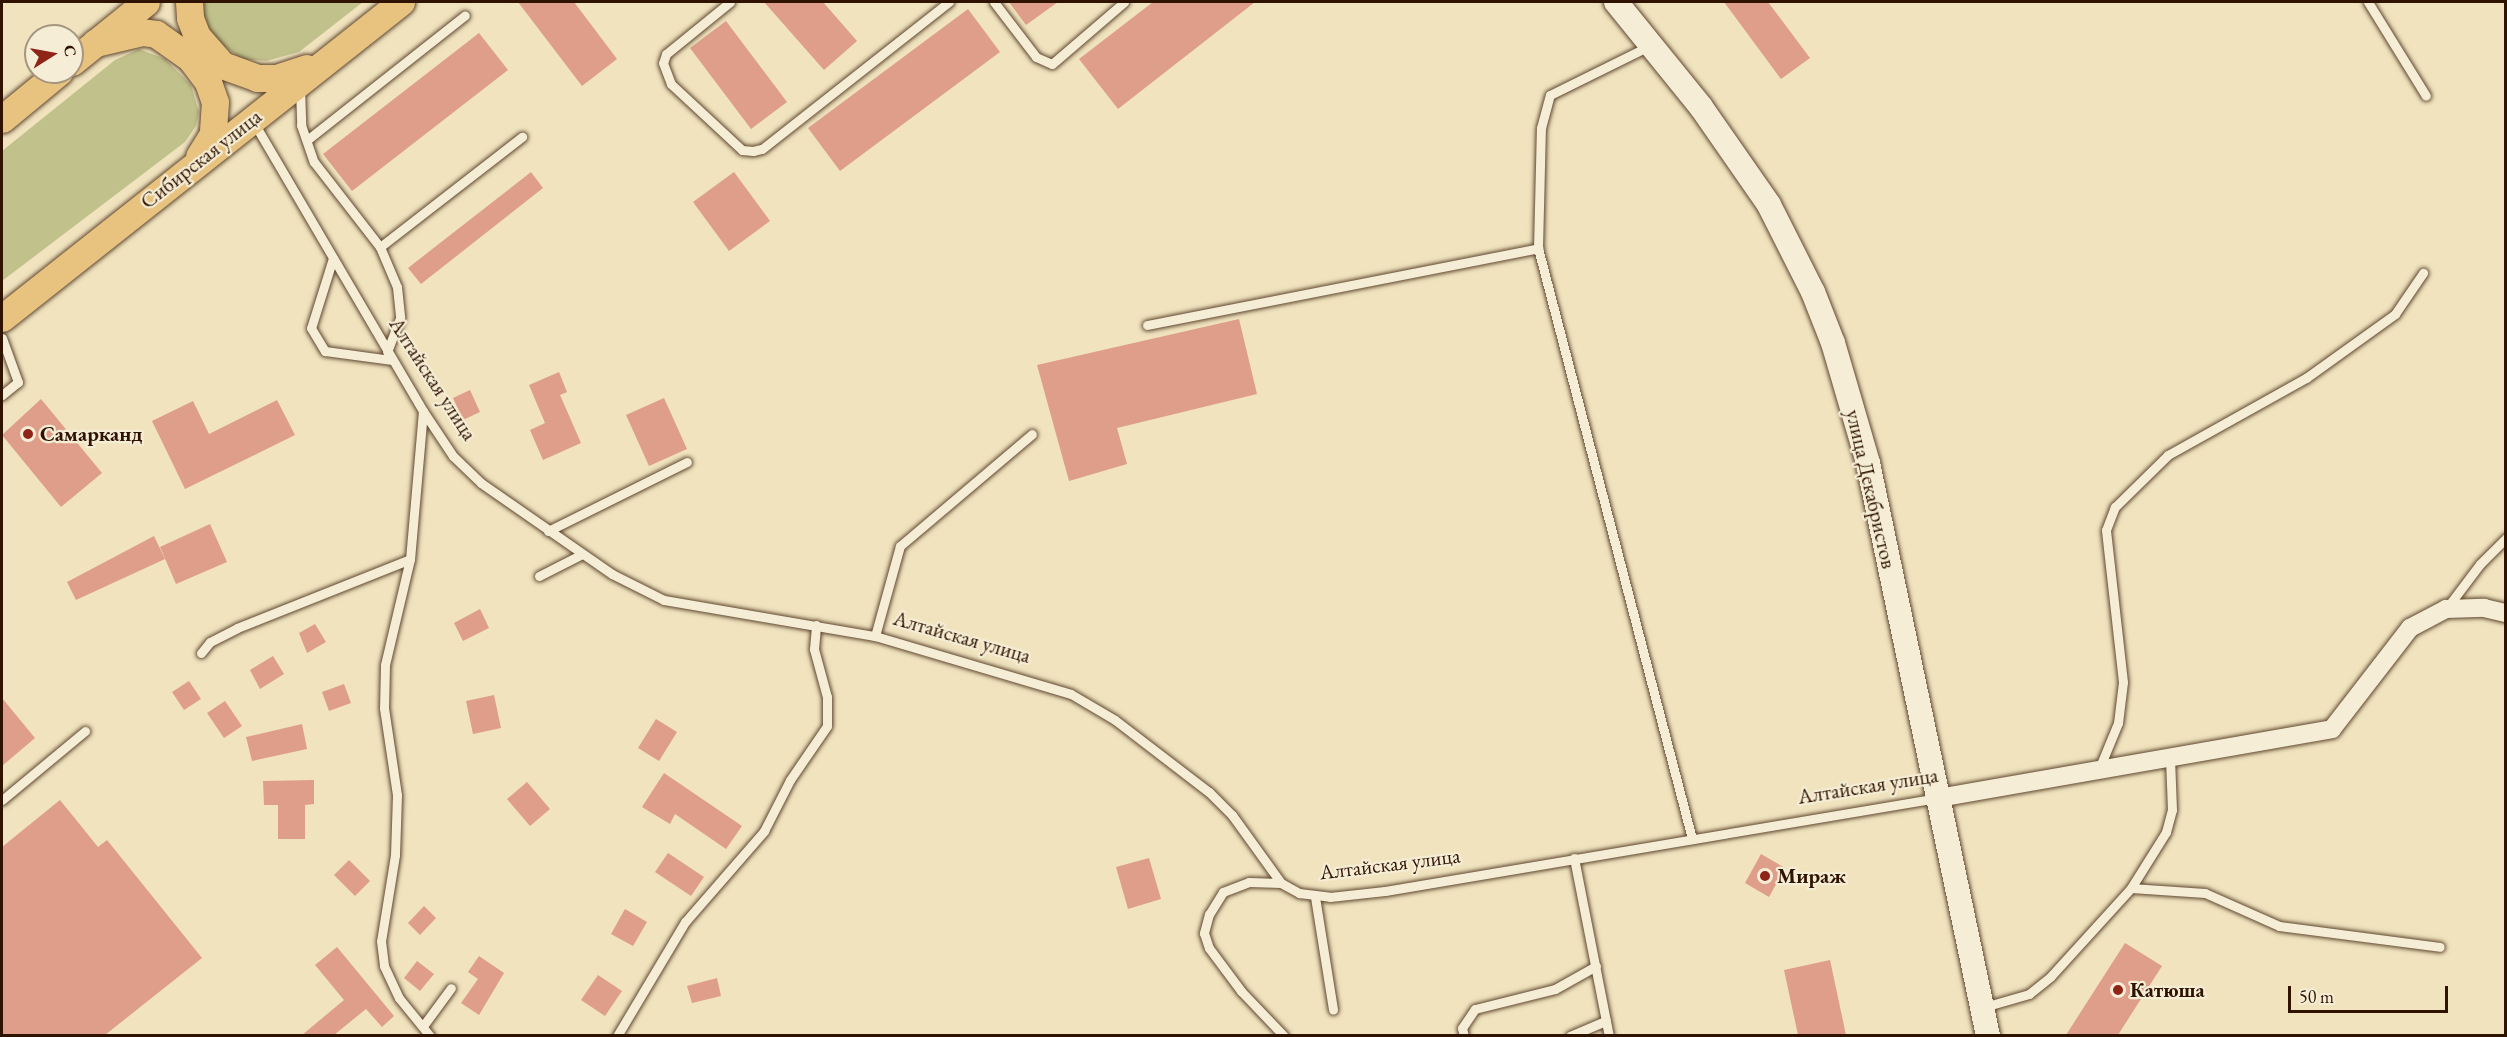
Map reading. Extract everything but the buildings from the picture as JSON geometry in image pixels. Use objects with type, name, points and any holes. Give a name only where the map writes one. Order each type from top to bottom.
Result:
[{"type":"main road","points":[[84,52],[146,2]]},
{"type":"main road","points":[[189,2],[190,18],[208,54],[238,74],[276,78],[328,60]]},
{"type":"main road","name":"Сибирская улица","points":[[2,318],[191,166],[401,2]]},
{"type":"main road","name":"улица Декабристов","points":[[1616,2],[1701,107],[1769,205],[1813,292],[1833,343],[1868,463],[1988,1035]]},
{"type":"main road","points":[[95,42],[132,33],[156,34],[200,69],[212,91],[215,124],[209,144],[191,166]]},
{"type":"main road","points":[[2,119],[44,84]]},
{"type":"street","name":"Алтайская улица","points":[[1938,798],[2098,772],[2332,729],[2410,628],[2445,609],[2484,608],[2505,613]]},
{"type":"lane","points":[[730,2],[666,54],[663,63],[671,84],[742,150],[753,151],[762,149],[949,2]]},
{"type":"lane","points":[[993,2],[1035,57],[1052,64],[1124,2]]},
{"type":"lane","points":[[2368,2],[2426,96]]},
{"type":"lane","points":[[307,140],[465,15]]},
{"type":"lane","points":[[1651,45],[1550,95],[1542,128],[1538,248],[1692,839]]},
{"type":"lane","points":[[299,81],[301,125],[314,162],[380,247],[398,287],[400,318],[389,356],[325,351],[311,328],[333,258]]},
{"type":"lane","name":"Алтайская улица","points":[[251,119],[423,411],[453,456],[481,483],[582,554],[664,600],[875,636],[1034,680],[1071,694],[1115,720],[1209,792],[1232,814],[1281,883],[1315,897],[1385,891],[1938,798]]},
{"type":"lane","points":[[380,247],[522,136]]},
{"type":"lane","points":[[1147,326],[1538,248]]},
{"type":"lane","points":[[2098,772],[2118,723],[2123,682],[2106,530],[2115,507],[2168,455],[2306,378],[2395,315],[2423,273]]},
{"type":"lane","points":[[2,339],[18,382],[2,395]]},
{"type":"lane","points":[[423,411],[410,559],[384,665],[384,708],[397,795],[395,855],[381,940],[384,966],[399,998],[430,1035]]},
{"type":"lane","points":[[875,636],[900,546],[1032,434]]},
{"type":"lane","points":[[548,531],[687,462]]},
{"type":"lane","points":[[2445,609],[2480,564],[2505,538]]},
{"type":"lane","points":[[539,576],[582,554]]},
{"type":"lane","points":[[201,653],[210,642],[237,628],[410,559]]},
{"type":"lane","points":[[617,1035],[686,922],[764,831],[790,780],[827,726],[827,697],[814,649],[816,625]]},
{"type":"lane","points":[[2,800],[85,731]]},
{"type":"lane","points":[[1983,1007],[2029,994],[2051,976],[2131,888],[2166,832],[2172,810],[2170,757]]},
{"type":"lane","points":[[1574,858],[1609,1035]]},
{"type":"lane","points":[[1281,883],[1250,882],[1224,892],[1209,914],[1204,933],[1209,948],[1241,991],[1284,1035]]},
{"type":"lane","points":[[2131,888],[2205,893],[2279,926],[2440,947]]},
{"type":"lane","points":[[1315,897],[1333,1010]]},
{"type":"lane","points":[[1464,1035],[1462,1028],[1475,1009],[1555,989],[1596,966]]},
{"type":"lane","points":[[423,1026],[451,988]]},
{"type":"lane","points":[[1570,1035],[1606,1020]]},
{"type":"green space","points":[[203,2],[363,2],[299,52],[266,61],[242,59],[211,37],[203,22]]},
{"type":"green space","points":[[139,49],[165,59],[191,85],[199,112],[196,126],[185,142],[2,281],[2,151],[115,60]]},
{"type":"place","name":"Самарканд","points":[[28,434]]},
{"type":"place","name":"Мираж","points":[[1765,876]]},
{"type":"place","name":"Катюша","points":[[2118,990]]}]
